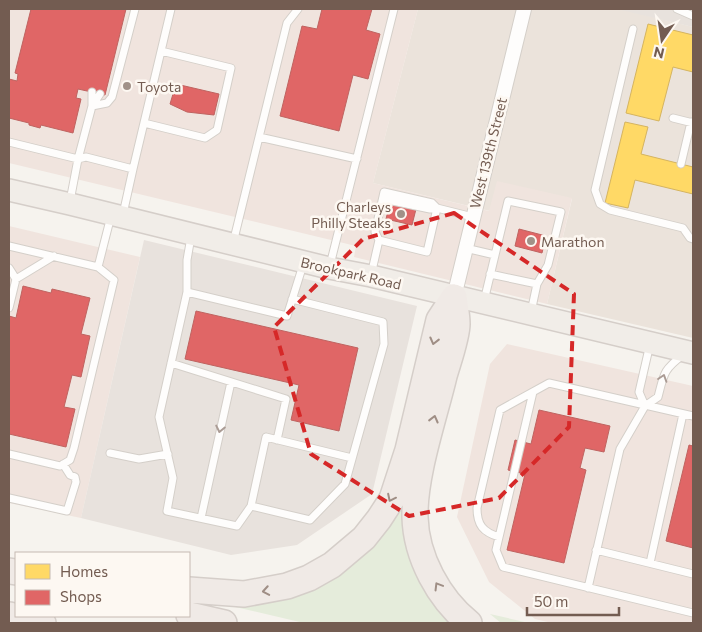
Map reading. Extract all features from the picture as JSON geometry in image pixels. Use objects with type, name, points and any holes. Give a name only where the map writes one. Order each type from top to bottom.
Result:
[{"type":"highway","points":[[190,590],[244,594],[287,586],[309,578],[332,565],[364,538],[392,499],[408,450],[439,320],[454,297]]},
{"type":"highway","points":[[454,297],[457,325],[422,466],[415,517],[420,544],[426,563],[435,581],[454,608],[470,623]]},
{"type":"highway","points":[[190,615],[224,623]]},
{"type":"highway","points":[[18,617],[43,623]]},
{"type":"main road","name":"Brookpark Road","points":[[9,190],[304,262],[371,276],[690,352]]},
{"type":"street","name":"West 139th Street","points":[[454,297],[524,9]]},
{"type":"lane","points":[[92,106],[107,102],[112,97],[135,9]]},
{"type":"lane","points":[[98,267],[133,169],[171,9]]},
{"type":"lane","points":[[232,244],[287,23],[298,9]]},
{"type":"lane","points":[[330,268],[394,9]]},
{"type":"lane","points":[[677,9],[693,16]]},
{"type":"lane","points":[[633,29],[595,190],[600,204],[610,210],[683,228],[690,238],[693,239]]},
{"type":"lane","points":[[144,123],[205,138],[218,130],[231,68],[161,51]]},
{"type":"lane","points":[[70,204],[78,159],[92,106],[92,92]]},
{"type":"lane","points":[[92,106],[100,94]]},
{"type":"lane","points":[[673,118],[692,122],[681,164]]},
{"type":"lane","points":[[259,137],[357,159]]},
{"type":"lane","points":[[9,142],[78,159],[86,157],[133,169]]},
{"type":"lane","points":[[371,276],[379,240],[375,232],[384,192],[432,203],[438,208],[473,217]]},
{"type":"lane","points":[[483,304],[508,201],[561,212],[548,265],[537,284],[530,315]]},
{"type":"lane","points":[[379,240],[427,252],[438,208]]},
{"type":"lane","points":[[191,234],[187,260],[187,292],[159,417],[173,478],[167,510],[236,526],[250,506],[266,437],[352,458]]},
{"type":"lane","points":[[9,246],[98,267],[114,280],[70,460],[60,466],[9,454]]},
{"type":"lane","points":[[465,248],[495,255]]},
{"type":"lane","points":[[9,308],[16,280],[54,256]]},
{"type":"lane","points":[[187,292],[286,316],[304,262]]},
{"type":"lane","points":[[9,268],[16,280]]},
{"type":"lane","points":[[490,274],[537,284]]},
{"type":"lane","points":[[250,506],[310,520],[345,484],[384,344],[383,322],[292,299]]},
{"type":"lane","points":[[645,406],[639,392],[650,343]]},
{"type":"lane","points":[[588,588],[620,449],[645,406],[658,397],[664,372],[670,365],[690,352]]},
{"type":"lane","points":[[171,363],[286,399],[277,440]]},
{"type":"lane","points":[[201,518],[231,382]]},
{"type":"lane","points":[[499,537],[488,534],[481,528],[477,520],[500,410],[549,383],[693,416]]},
{"type":"lane","points":[[533,392],[496,550],[503,567],[693,613]]},
{"type":"lane","points":[[650,563],[682,414]]},
{"type":"lane","points":[[110,453],[139,460],[168,454]]},
{"type":"lane","points":[[9,498],[68,511],[76,482],[75,476],[70,475],[63,464]]},
{"type":"lane","points":[[596,550],[693,574]]},
{"type":"highlighted area","points":[[454,213],[574,294],[569,427],[499,498],[409,516],[311,454],[274,327],[363,239]]},
{"type":"shaded area","points":[[9,9],[418,9],[373,183],[489,211],[497,181],[572,198],[547,304],[354,257],[356,246],[9,163]]},
{"type":"shaded area","points":[[418,9],[621,9],[693,27],[693,338],[547,304],[572,199],[490,211],[373,183]]},
{"type":"shaded area","points":[[693,9],[693,27],[621,10]]},
{"type":"shaded area","points":[[9,226],[140,257],[81,518],[9,503]]},
{"type":"shaded area","points":[[144,240],[417,306],[372,494],[297,545],[231,555],[81,518]]},
{"type":"shaded area","points":[[507,344],[693,386],[693,623],[552,623],[535,619],[489,582],[457,517],[490,364]]},
{"type":"green space","points":[[400,498],[461,623],[304,623],[231,606],[293,592]]},
{"type":"green space","points":[[490,614],[529,623],[501,623]]},
{"type":"building: Homes","points":[[648,24],[693,35],[693,72],[673,67],[659,121],[626,113]]},
{"type":"building: Homes","points":[[625,122],[648,127],[641,154],[693,167],[693,194],[635,180],[628,208],[605,203]]},
{"type":"building: Shops","points":[[31,9],[126,9],[105,95],[78,89],[76,98],[81,99],[73,133],[41,125],[40,128],[9,118],[9,79],[17,81],[18,74],[15,73]]},
{"type":"building: Shops","points":[[322,9],[372,9],[366,30],[380,34],[368,79],[353,75],[339,131],[280,116],[302,26],[317,29]]},
{"type":"building: Shops","points":[[176,84],[219,94],[214,115],[187,112],[170,104]]},
{"type":"building: Shops","name":"Charleys Philly Steaks","points":[[390,203],[416,209],[412,225],[386,219]]},
{"type":"building: Shops","name":"Marathon","points":[[519,229],[546,236],[542,253],[515,246]]},
{"type":"building: Shops","points":[[23,286],[51,293],[52,289],[90,298],[81,334],[90,336],[81,377],[72,375],[64,407],[75,409],[66,447],[9,434],[9,316],[16,318]]},
{"type":"building: Shops","points":[[196,311],[358,348],[339,431],[291,420],[299,385],[185,359]]},
{"type":"building: Shops","points":[[539,410],[610,426],[604,452],[585,448],[580,468],[586,470],[564,563],[507,550],[525,474],[508,470],[515,440],[531,444]]},
{"type":"building: Shops","points":[[689,445],[693,446],[693,548],[666,541]]},
{"type":"place","name":"Toyota","points":[[127,86]]},
{"type":"place","name":"Charleys Philly Steaks","points":[[401,214]]},
{"type":"place","name":"Marathon","points":[[531,241]]}]
